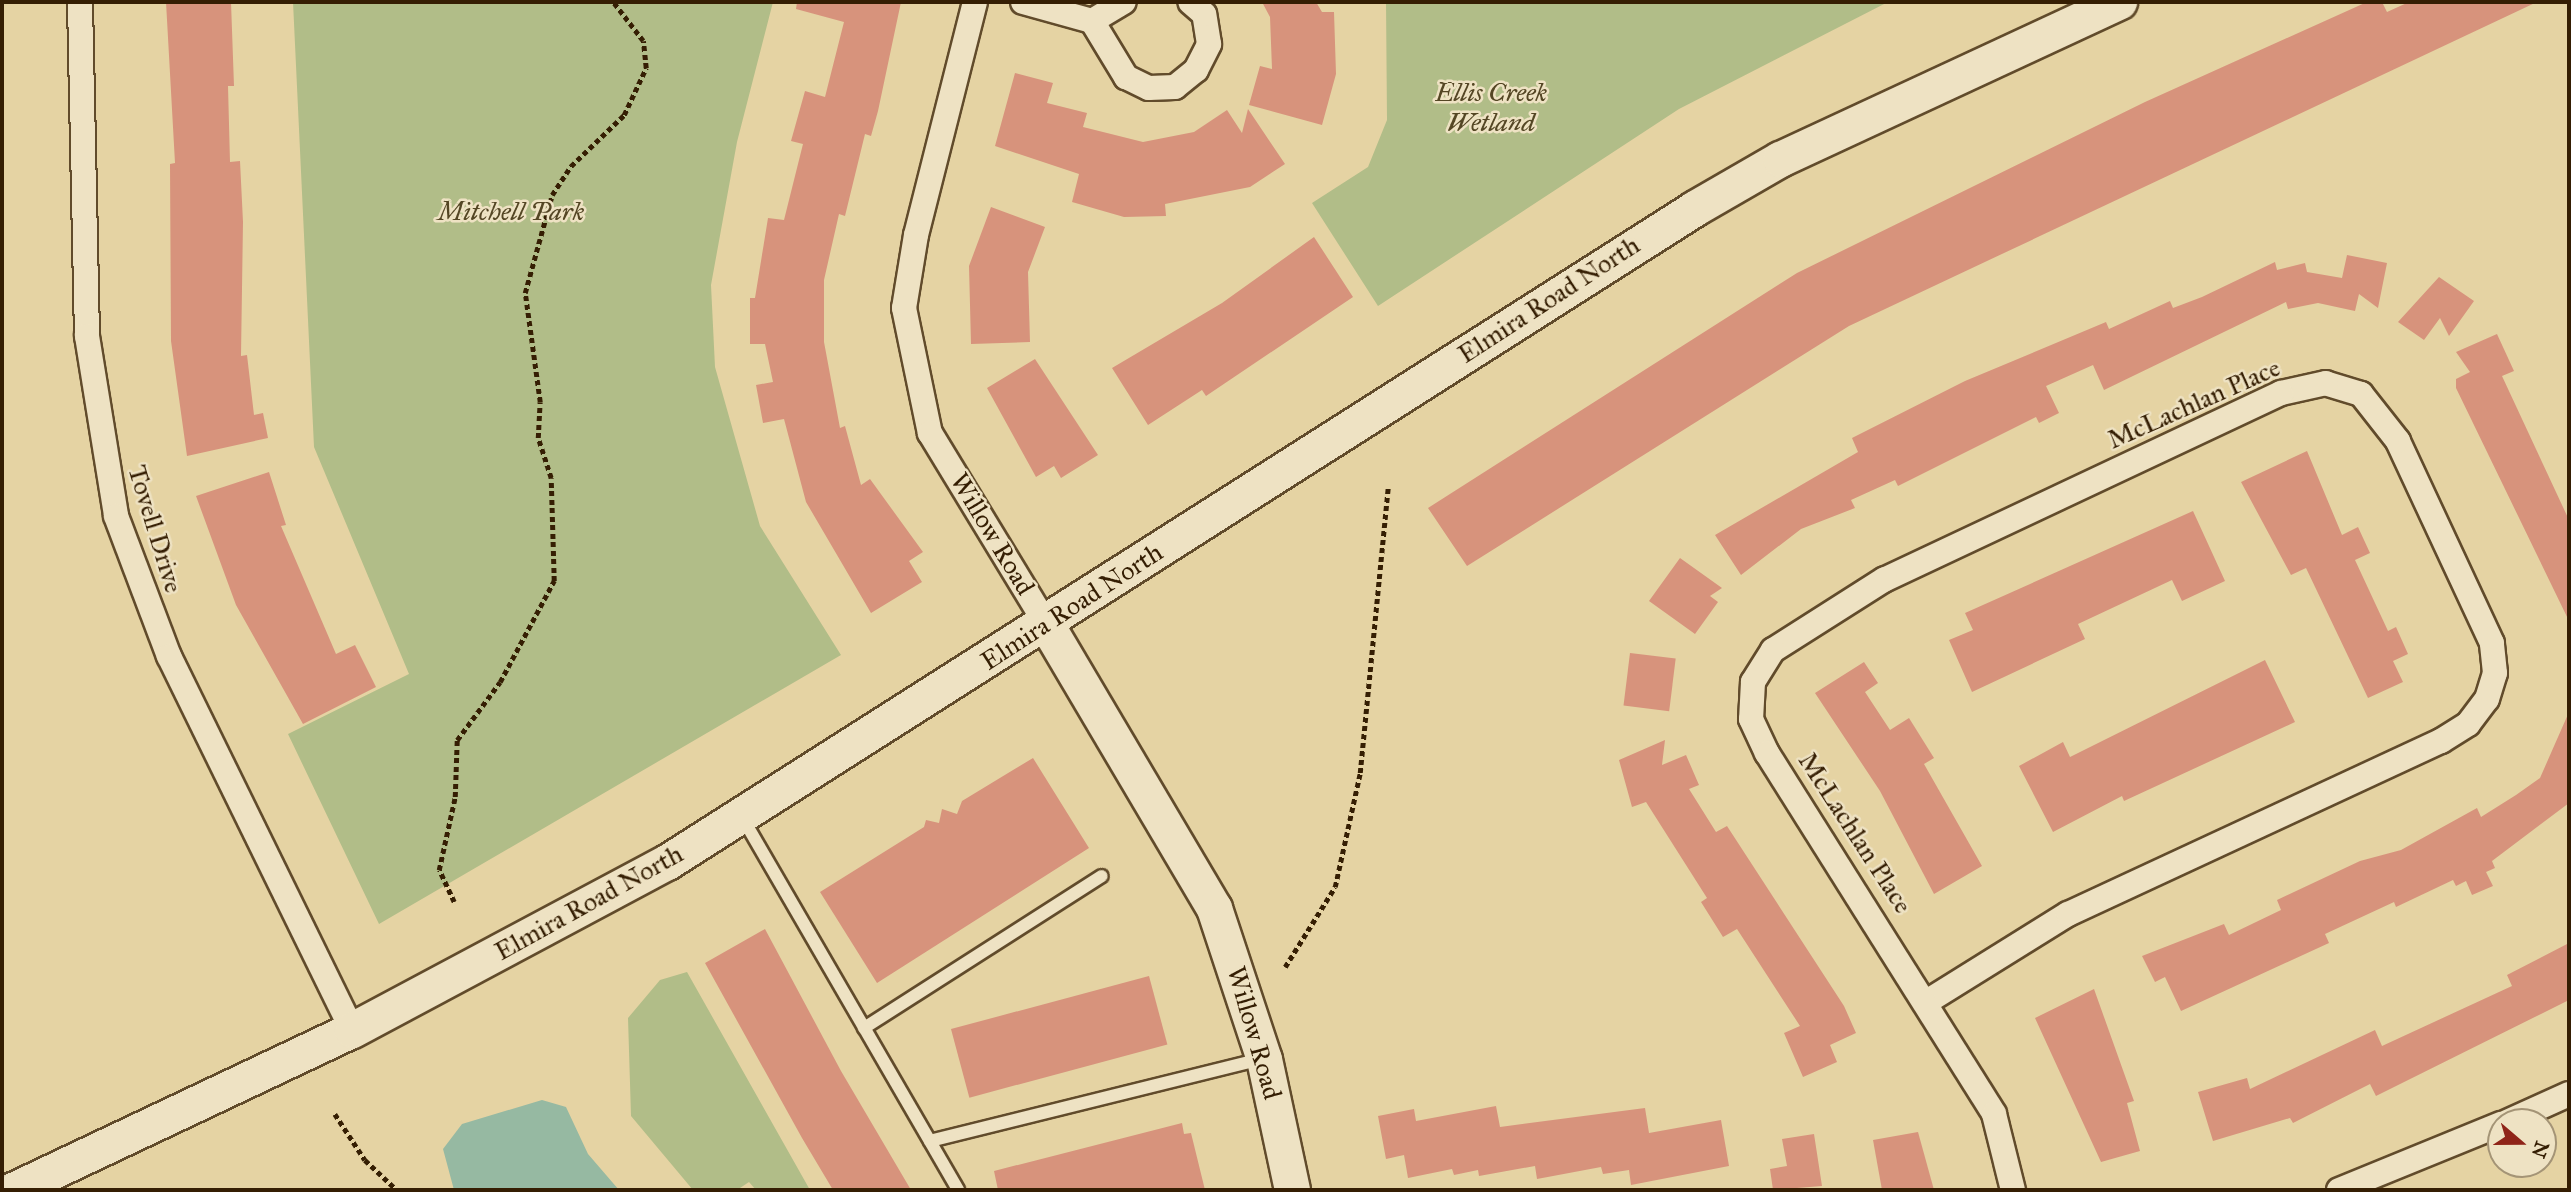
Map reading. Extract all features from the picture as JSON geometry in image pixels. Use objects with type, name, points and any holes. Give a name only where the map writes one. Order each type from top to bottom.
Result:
[{"type":"main road","name":"Elmira Road North","points":[[13,1190],[352,1030],[742,817],[1727,190],[2119,2]]},
{"type":"main road","name":"Willow Road","points":[[1046,624],[1209,897],[1264,1059],[1292,1190]]},
{"type":"street","name":"Tovell Drive","points":[[80,2],[87,336],[97,431],[116,516],[169,656],[352,1030]]},
{"type":"street","name":"Willow Road","points":[[975,2],[916,235],[904,308],[930,433],[1046,624]]},
{"type":"street","points":[[1023,2],[1092,21],[1126,77],[1149,88],[1175,87],[1196,71],[1209,44],[1204,14],[1190,2]]},
{"type":"street","points":[[1092,21],[1124,2]]},
{"type":"street","name":"McLachlan Place","points":[[1928,1000],[2068,914],[2441,741],[2468,724],[2487,699],[2495,673],[2492,643],[2398,441],[2361,394],[2326,383],[2281,393],[1885,579],[1773,650],[1753,682],[1751,719],[1928,1000],[1994,1114],[2013,1190]]},
{"type":"street","points":[[2547,1108],[2567,1101]]},
{"type":"street","points":[[2339,1190],[2487,1130]]},
{"type":"lane","points":[[742,817],[958,1190]]},
{"type":"lane","points":[[864,1028],[1102,876]]},
{"type":"lane","points":[[930,1141],[1264,1059]]},
{"type":"path","points":[[454,902],[439,870],[455,797],[457,740],[500,682],[554,582],[551,478],[538,438],[540,402],[526,293],[552,195],[571,166],[624,115],[646,68],[643,41],[613,2]]},
{"type":"path","points":[[1285,967],[1335,887],[1360,773],[1388,488]]},
{"type":"path","points":[[335,1114],[365,1160],[397,1190]]},
{"type":"green space","name":"Mitchell Park","points":[[293,2],[773,2],[737,142],[711,285],[715,367],[760,526],[841,655],[379,924],[288,734],[409,674],[314,447]]},
{"type":"green space","name":"Ellis Creek Wetland","points":[[1386,2],[1888,2],[1679,109],[1378,306],[1312,203],[1368,167],[1387,120]]},
{"type":"green space","points":[[687,972],[810,1190],[756,1190],[749,1182],[737,1190],[693,1190],[631,1116],[628,1018],[660,980]]},
{"type":"shaded area","points":[[542,1100],[566,1107],[588,1154],[619,1190],[454,1190],[443,1149],[462,1124]]},
{"type":"building","points":[[166,2],[231,2],[234,86],[228,86],[230,162],[240,161],[243,222],[241,356],[247,355],[254,415],[263,413],[268,438],[187,456],[171,341],[170,164],[175,163]]},
{"type":"building","points":[[797,2],[901,2],[878,111],[871,136],[865,134],[845,216],[839,214],[824,280],[824,342],[840,428],[845,426],[861,485],[870,479],[923,552],[909,561],[922,582],[871,613],[806,502],[784,419],[763,423],[756,385],[773,382],[765,344],[750,344],[750,298],[755,298],[768,218],[784,220],[803,144],[791,141],[805,91],[825,97],[844,22],[796,9]]},
{"type":"building","points":[[1262,2],[1316,2],[1322,12],[1334,12],[1336,74],[1322,125],[1249,105],[1260,66],[1272,69],[1270,17]]},
{"type":"building","points":[[2367,2],[2382,2],[2387,12],[2409,2],[2537,2],[1849,326],[1467,566],[1428,508],[1797,273],[2145,102]]},
{"type":"building","points":[[1015,73],[1053,83],[1047,103],[1087,113],[1083,127],[1143,142],[1194,132],[1227,110],[1242,133],[1248,109],[1285,164],[1250,187],[1165,204],[1166,216],[1124,217],[1072,202],[1079,174],[995,146]]},
{"type":"building","points":[[991,207],[1045,227],[1028,272],[1030,342],[971,344],[969,266]]},
{"type":"building","points":[[1314,237],[1353,297],[1206,396],[1202,390],[1148,425],[1112,368],[1222,303]]},
{"type":"building","points":[[2347,255],[2387,263],[2378,308],[2359,294],[2355,311],[2318,303],[2288,309],[2286,302],[2104,390],[2093,365],[2046,386],[2059,413],[2039,423],[2036,417],[1898,486],[1895,480],[1851,500],[1855,508],[1801,529],[1741,575],[1715,535],[1858,452],[1852,438],[1965,381],[2106,322],[2109,329],[2170,301],[2173,308],[2202,297],[2275,262],[2277,270],[2305,263],[2307,272],[2342,278]]},
{"type":"building","points":[[2439,277],[2474,301],[2449,336],[2440,318],[2424,340],[2398,322]]},
{"type":"building","points":[[2497,334],[2514,371],[2502,376],[2569,520],[2569,621],[2456,388],[2456,379],[2470,372],[2456,352]]},
{"type":"building","points":[[1035,359],[1098,455],[1061,478],[1054,466],[1036,477],[987,388]]},
{"type":"building","points":[[2307,451],[2342,535],[2358,527],[2370,553],[2355,560],[2388,631],[2396,627],[2408,654],[2393,661],[2403,682],[2368,698],[2306,568],[2291,575],[2241,482]]},
{"type":"building","points":[[269,472],[286,525],[281,526],[336,654],[355,645],[376,687],[303,724],[236,605],[196,496]]},
{"type":"building","points":[[2193,511],[2225,581],[2182,601],[2172,580],[2078,624],[2085,639],[1972,692],[1949,640],[1973,630],[1965,613]]},
{"type":"building","points":[[1680,558],[1722,588],[1710,596],[1718,602],[1695,634],[1649,601]]},
{"type":"building","points":[[1630,653],[1676,659],[1669,711],[1624,706]]},
{"type":"building","points":[[2265,660],[2295,722],[2124,801],[2122,796],[2053,832],[2019,766],[2063,742],[2070,757]]},
{"type":"building","points":[[1864,662],[1878,683],[1865,692],[1890,730],[1909,718],[1934,758],[1924,764],[1982,866],[1934,894],[1880,791],[1815,693]]},
{"type":"building","points":[[2569,712],[2569,803],[2492,861],[2495,868],[2486,872],[2493,886],[2472,895],[2466,881],[2456,886],[2453,880],[2396,907],[2394,902],[2325,934],[2329,943],[2181,1011],[2165,977],[2155,982],[2142,956],[2224,924],[2229,935],[2281,910],[2277,900],[2360,861],[2401,850],[2477,808],[2481,817],[2516,795],[2540,778]]},
{"type":"building","points":[[1665,740],[1662,765],[1686,755],[1699,785],[1689,789],[1716,832],[1727,826],[1844,1006],[1856,1033],[1830,1045],[1837,1062],[1803,1077],[1784,1033],[1800,1026],[1737,929],[1723,937],[1701,902],[1707,898],[1646,802],[1632,807],[1619,760]]},
{"type":"building","points":[[1033,758],[1089,848],[877,983],[820,892],[924,827],[926,820],[939,823],[942,809],[957,814],[962,801]]},
{"type":"building","points":[[765,929],[841,1071],[911,1190],[833,1190],[802,1138],[705,963]]},
{"type":"building","points":[[2569,943],[2569,1000],[2376,1096],[2370,1084],[2293,1123],[2290,1118],[2213,1141],[2198,1092],[2247,1078],[2250,1089],[2375,1030],[2382,1046],[2512,986],[2507,975]]},
{"type":"building","points":[[1149,976],[1167,1045],[969,1098],[951,1029]]},
{"type":"building","points":[[2094,989],[2134,1101],[2127,1103],[2140,1151],[2101,1162],[2035,1018]]},
{"type":"building","points":[[1496,1106],[1500,1127],[1645,1108],[1649,1133],[1721,1120],[1729,1166],[1631,1185],[1629,1170],[1603,1174],[1601,1167],[1537,1179],[1535,1166],[1479,1176],[1478,1170],[1454,1175],[1452,1169],[1408,1178],[1404,1155],[1386,1159],[1378,1116],[1414,1109],[1416,1121]]},
{"type":"building","points":[[1182,1123],[1184,1134],[1191,1133],[1205,1190],[998,1190],[994,1171]]},
{"type":"building","points":[[1918,1132],[1934,1190],[1882,1190],[1873,1140]]},
{"type":"building","points":[[1814,1134],[1822,1186],[1773,1190],[1770,1169],[1787,1166],[1782,1139]]}]
